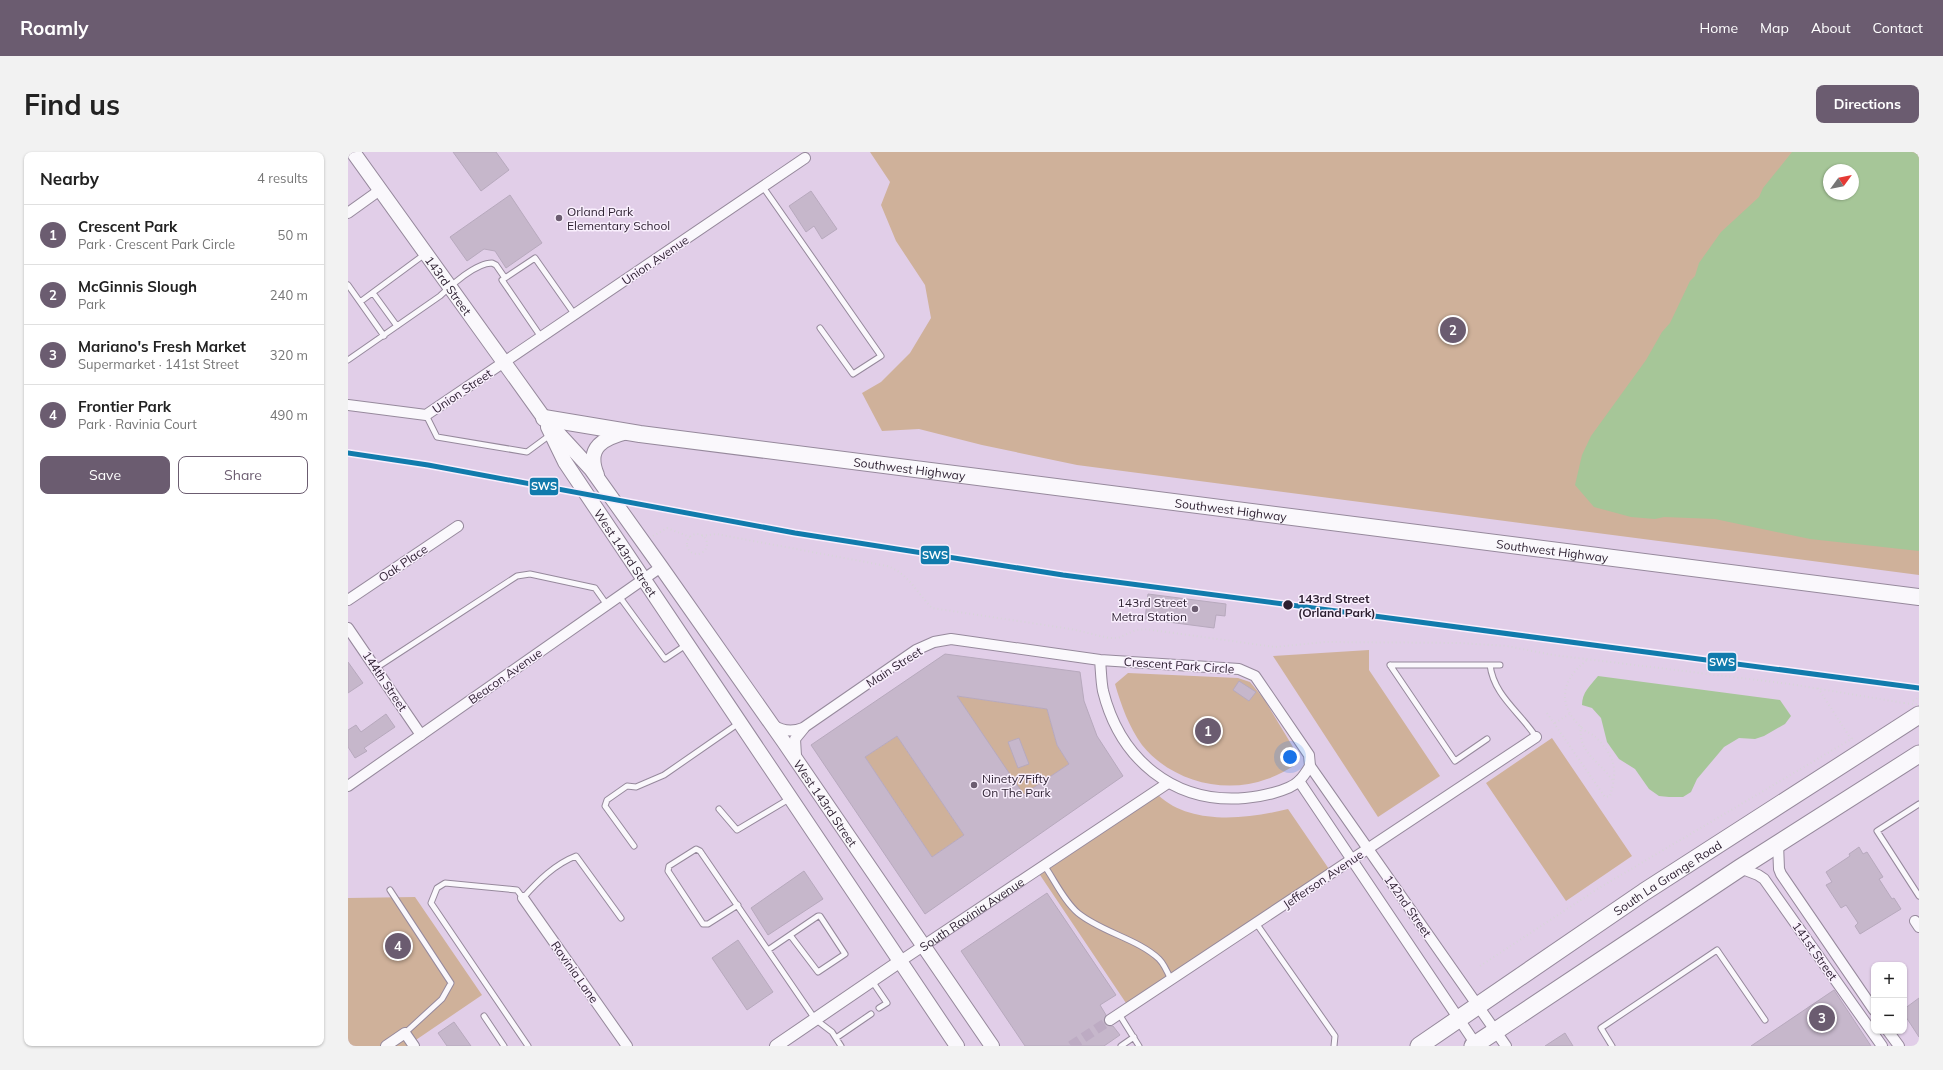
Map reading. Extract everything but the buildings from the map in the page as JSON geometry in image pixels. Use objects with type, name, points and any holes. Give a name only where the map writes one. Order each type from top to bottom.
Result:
[{"type":"highway","name":"South La Grange Road","points":[[1419,1046],[1644,892],[1919,715]]},
{"type":"highway","points":[[1475,1045],[1740,868],[1919,754]]},
{"type":"main road","name":"143rd Street","points":[[354,152],[544,418]]},
{"type":"main road","name":"Southwest Highway","points":[[544,418],[628,432],[1919,597]]},
{"type":"main road","name":"West 143rd Street","points":[[544,418],[554,432],[591,470],[644,543],[772,723],[992,1046]]},
{"type":"main road","name":"West 143rd Street","points":[[554,432],[564,462],[899,962],[957,1046]]},
{"type":"main road","points":[[601,484],[594,465],[598,444],[608,437],[628,432]]},
{"type":"street","name":"Union Avenue","points":[[504,362],[805,158]]},
{"type":"street","points":[[348,213],[380,190]]},
{"type":"street","name":"Union Street","points":[[348,405],[426,415],[504,362]]},
{"type":"street","name":"Oak Place","points":[[348,600],[458,526]]},
{"type":"street","name":"Beacon Avenue","points":[[348,786],[661,567]]},
{"type":"street","name":"144th Street","points":[[348,628],[351,639],[376,668],[421,735]]},
{"type":"street","name":"Main Street","points":[[772,723],[784,730],[792,731],[807,726],[916,650],[934,642],[951,639],[1100,660]]},
{"type":"street","points":[[1100,660],[1103,690],[1115,723],[1130,747],[1149,770],[1168,783],[1196,795],[1225,800],[1256,797],[1278,791],[1298,782],[1310,766]]},
{"type":"street","name":"Crescent Park Circle","points":[[1100,660],[1239,669],[1255,676],[1309,755],[1310,766]]},
{"type":"street","points":[[799,764],[794,750],[795,739],[800,731],[807,726]]},
{"type":"street","name":"Jefferson Avenue","points":[[1110,1020],[1536,737]]},
{"type":"street","name":"142nd Street","points":[[1310,766],[1506,1046]]},
{"type":"street","name":"142nd Street","points":[[1298,782],[1352,860],[1475,1045]]},
{"type":"street","name":"South Ravinia Avenue","points":[[776,1046],[899,962],[1168,783]]},
{"type":"street","name":"141st Street","points":[[1778,844],[1779,869],[1781,874],[1871,1006]]},
{"type":"street","name":"141st Street","points":[[1740,868],[1754,873],[1764,879],[1882,1046]]},
{"type":"street","name":"Ravinia Lane","points":[[523,898],[627,1046]]},
{"type":"street","points":[[386,1046],[405,1033],[414,1046]]},
{"type":"street","points":[[1890,1034],[1899,1046]]},
{"type":"lane","points":[[763,187],[881,356],[853,374],[820,328]]},
{"type":"lane","points":[[360,302],[426,253]]},
{"type":"lane","points":[[542,337],[502,280],[535,258],[575,314]]},
{"type":"lane","points":[[348,360],[440,296],[450,286],[486,263],[496,265],[505,278]]},
{"type":"lane","points":[[348,286],[384,336]]},
{"type":"lane","points":[[373,293],[397,326]]},
{"type":"lane","points":[[426,415],[436,437],[527,452],[554,432]]},
{"type":"lane","points":[[376,668],[517,576],[530,574],[595,588],[607,605]]},
{"type":"lane","points":[[619,596],[665,659],[686,644]]},
{"type":"lane","points":[[1487,739],[1454,761],[1390,665],[1500,666]]},
{"type":"lane","points":[[1490,665],[1492,680],[1513,711],[1526,721],[1536,737]]},
{"type":"lane","points":[[634,846],[605,806],[607,800],[627,786],[636,787],[664,775],[739,723]]},
{"type":"lane","points":[[719,809],[737,830],[790,798]]},
{"type":"lane","points":[[1919,804],[1877,831],[1919,896]]},
{"type":"lane","points":[[738,905],[708,924],[703,924],[668,871],[669,866],[698,849],[738,905],[815,1019],[832,1032],[841,1046]]},
{"type":"lane","points":[[528,1046],[431,902],[437,888],[445,883],[517,890],[523,898],[542,878],[568,859],[576,856],[621,918]]},
{"type":"lane","points":[[1044,865],[1077,912],[1091,922],[1145,949],[1159,959],[1172,980]]},
{"type":"lane","points":[[390,890],[451,983],[442,999],[405,1033]]},
{"type":"lane","points":[[768,950],[790,935],[820,916],[845,954],[818,972],[790,935]]},
{"type":"lane","points":[[1256,923],[1335,1036],[1334,1046]]},
{"type":"lane","points":[[1612,1046],[1601,1028],[1717,950],[1765,1020]]},
{"type":"lane","points":[[872,981],[887,1003],[879,1008]]},
{"type":"lane","points":[[836,1038],[871,1014]]},
{"type":"lane","points":[[1119,1014],[1140,1046]]},
{"type":"lane","points":[[484,1016],[504,1046]]},
{"type":"lane","points":[[1121,1046],[1134,1037]]},
{"type":"path","points":[[644,543],[668,528],[690,537],[696,535],[702,536],[716,534],[887,566],[897,569],[905,576],[932,608],[1071,629],[1109,638],[1118,638],[1136,630],[1145,629],[1274,647],[1325,642],[1478,644],[1526,649],[1587,660],[1818,688],[1919,705]]},
{"type":"path","points":[[690,537],[687,543],[688,549],[696,554],[702,552],[706,547],[706,541],[702,536]]},
{"type":"path","points":[[1547,713],[1605,797],[1610,796],[1614,781],[1613,762],[1605,748],[1594,736],[1581,726],[1567,706],[1565,690],[1566,684],[1576,669],[1587,660]]},
{"type":"path","points":[[1818,688],[1851,739]]},
{"type":"path","points":[[1902,708],[1919,698]]},
{"type":"path","points":[[1555,724],[1571,712]]},
{"type":"path","points":[[1581,726],[1580,739],[1587,753],[1593,761],[1607,771],[1614,781]]},
{"type":"path","points":[[1480,966],[1599,888],[1856,737]]},
{"type":"shaded area","points":[[870,152],[1919,152],[1919,575],[1077,465],[982,445],[919,429],[882,431],[862,393],[881,382],[910,353],[931,318],[925,285],[896,241],[881,205],[890,182]]},
{"type":"shaded area","points":[[1792,152],[1919,152],[1919,551],[1810,539],[1715,519],[1664,517],[1655,519],[1631,517],[1594,507],[1575,485],[1582,455],[1591,436],[1646,360],[1662,332],[1670,323],[1690,281],[1695,276],[1699,263],[1721,232],[1759,197],[1763,188]]},
{"type":"shaded area","points":[[1369,650],[1369,670],[1440,776],[1378,817],[1273,656]]},
{"type":"shaded area","points":[[1128,673],[1238,678],[1250,682],[1264,699],[1296,752],[1294,766],[1267,779],[1250,784],[1233,786],[1199,782],[1168,768],[1142,745],[1126,716],[1115,684]]},
{"type":"shaded area","points":[[1598,676],[1780,700],[1791,716],[1785,724],[1764,736],[1755,739],[1739,738],[1724,747],[1697,779],[1691,792],[1683,797],[1659,796],[1649,789],[1635,769],[1619,759],[1607,742],[1601,718],[1592,708],[1582,705],[1583,696]]},
{"type":"shaded area","points":[[957,696],[1047,709],[1057,745],[1069,764],[1023,795]]},
{"type":"shaded area","points":[[897,736],[964,835],[932,857],[865,757]]},
{"type":"shaded area","points":[[1552,738],[1632,856],[1566,901],[1486,783]]},
{"type":"shaded area","points":[[1158,795],[1171,805],[1187,812],[1203,816],[1238,817],[1272,813],[1288,809],[1331,872],[1128,1006],[1040,875]]},
{"type":"shaded area","points":[[415,897],[482,995],[407,1046],[348,1046],[348,898]]},
{"type":"tunnel","points":[[1071,1046],[1110,1020]]},
{"type":"transit line","name":"SWS","points":[[348,453],[428,465],[795,533],[1063,575],[1919,688]]},
{"type":"place","name":"Orland Park Elementary School","points":[[559,218]]},
{"type":"place","name":"McGinnis Slough","points":[[1453,330]]},
{"type":"place","name":"143rd Street (Orland Park)","points":[[1288,605]]},
{"type":"place","name":"143rd Street Metra Station","points":[[1195,609]]},
{"type":"place","name":"Crescent Park","points":[[1208,731]]},
{"type":"place","name":"Ninety7Fifty On The Park","points":[[974,785]]},
{"type":"place","name":"Frontier Park","points":[[398,946]]},
{"type":"place","name":"Mariano's Fresh Market","points":[[1822,1018]]}]
